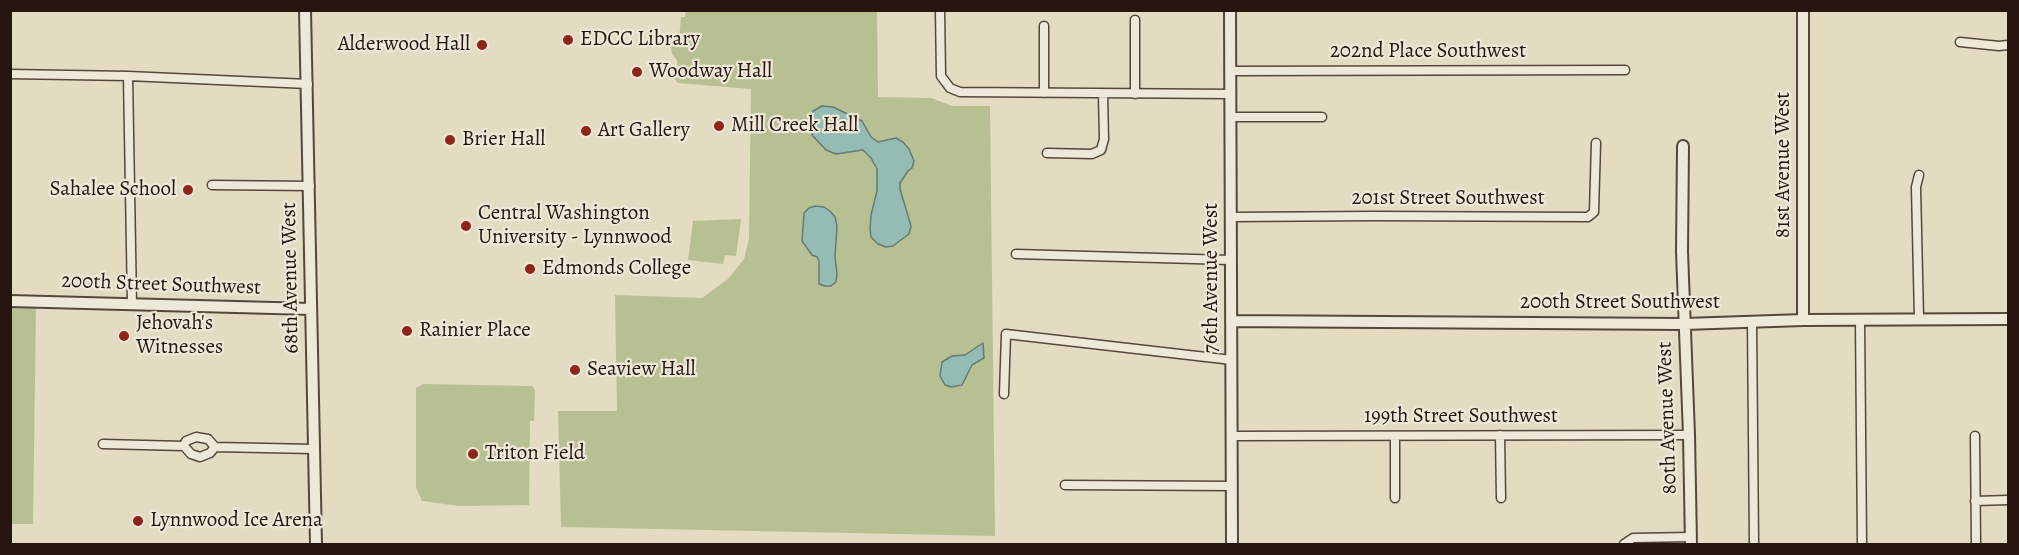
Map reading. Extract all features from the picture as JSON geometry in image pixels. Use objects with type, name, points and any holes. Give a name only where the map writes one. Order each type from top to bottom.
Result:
[{"type":"street","name":"68th Avenue West","points":[[305,10],[316,544]]},
{"type":"street","points":[[940,10],[941,76],[950,88],[960,92],[1231,94]]},
{"type":"street","name":"76th Avenue West","points":[[1230,10],[1232,544]]},
{"type":"street","name":"81st Avenue West","points":[[1803,10],[1803,320]]},
{"type":"street","points":[[1135,20],[1135,94]]},
{"type":"street","points":[[1044,26],[1044,93]]},
{"type":"street","points":[[1960,42],[2008,45]]},
{"type":"street","name":"202nd Place Southwest","points":[[1231,70],[1625,70]]},
{"type":"street","points":[[10,74],[128,76],[308,84]]},
{"type":"street","points":[[128,76],[132,304]]},
{"type":"street","points":[[1047,153],[1092,154],[1101,150],[1104,139],[1103,94]]},
{"type":"street","points":[[1231,117],[1322,117]]},
{"type":"street","name":"201st Street Southwest","points":[[1230,217],[1588,217],[1593,212],[1596,143]]},
{"type":"street","name":"80th Avenue West","points":[[1683,146],[1682,252],[1691,541]]},
{"type":"street","points":[[1919,174],[1916,187],[1919,320]]},
{"type":"street","points":[[212,185],[310,186]]},
{"type":"street","points":[[1016,254],[1230,260]]},
{"type":"street","name":"200th Street Southwest","points":[[10,301],[311,309]]},
{"type":"street","name":"200th Street Southwest","points":[[1231,321],[1685,324],[1803,320],[2008,319]]},
{"type":"street","points":[[1860,320],[1862,544]]},
{"type":"street","points":[[1752,322],[1754,544]]},
{"type":"street","points":[[1004,394],[1006,334],[1232,360]]},
{"type":"street","points":[[1500,435],[1501,498]]},
{"type":"street","name":"199th Street Southwest","points":[[1232,436],[1689,435]]},
{"type":"street","points":[[1395,436],[1395,498]]},
{"type":"street","points":[[1975,436],[1976,544]]},
{"type":"street","points":[[184,446],[186,441],[196,437],[208,439],[215,447],[314,449]]},
{"type":"street","points":[[103,444],[184,446],[191,454],[200,457],[210,453],[215,447]]},
{"type":"street","points":[[1065,485],[1232,486]]},
{"type":"street","points":[[1975,501],[2008,500]]},
{"type":"street","points":[[1624,544],[1633,538],[1691,541]]},
{"type":"green space","points":[[686,11],[877,11],[878,97],[931,98],[952,106],[990,106],[995,536],[561,527],[558,411],[617,411],[615,295],[702,298],[728,279],[744,259],[749,239],[751,89],[678,83],[672,76],[678,69],[671,47],[679,40],[681,17],[685,17]]},
{"type":"green space","points":[[741,219],[736,256],[725,255],[723,264],[688,260],[693,221]]},
{"type":"green space","points":[[11,303],[36,304],[33,524],[11,524]]},
{"type":"green space","name":"Triton Field","points":[[423,384],[532,386],[535,390],[534,421],[530,421],[529,505],[459,506],[422,501],[416,487],[416,388]]},
{"type":"water","points":[[822,106],[833,107],[862,121],[871,137],[878,142],[896,138],[909,149],[914,161],[912,168],[900,183],[900,189],[911,226],[909,234],[893,246],[886,247],[878,244],[871,237],[871,215],[877,191],[877,169],[871,158],[863,150],[836,154],[826,150],[812,135],[813,111]]},
{"type":"water","points":[[815,206],[824,207],[830,211],[835,217],[837,226],[835,257],[837,274],[836,282],[831,286],[819,284],[819,261],[802,241],[804,213]]},
{"type":"water","points":[[983,343],[984,358],[972,365],[962,385],[951,387],[945,385],[940,376],[942,362],[952,356],[965,355]]},
{"type":"place","name":"EDCC Library","points":[[568,40]]},
{"type":"place","name":"Alderwood Hall","points":[[482,45]]},
{"type":"place","name":"Woodway Hall","points":[[637,72]]},
{"type":"place","name":"Mill Creek Hall","points":[[719,126]]},
{"type":"place","name":"Art Gallery","points":[[586,131]]},
{"type":"place","name":"Brier Hall","points":[[450,140]]},
{"type":"place","name":"Sahalee School","points":[[188,190]]},
{"type":"place","name":"Central Washington University - Lynnwood","points":[[466,226]]},
{"type":"place","name":"Edmonds College","points":[[530,269]]},
{"type":"place","name":"Rainier Place","points":[[407,331]]},
{"type":"place","name":"Jehovah's Witnesses","points":[[124,336]]},
{"type":"place","name":"Seaview Hall","points":[[575,370]]},
{"type":"place","name":"Triton Field","points":[[473,454]]},
{"type":"place","name":"Lynnwood Ice Arena","points":[[138,521]]}]
